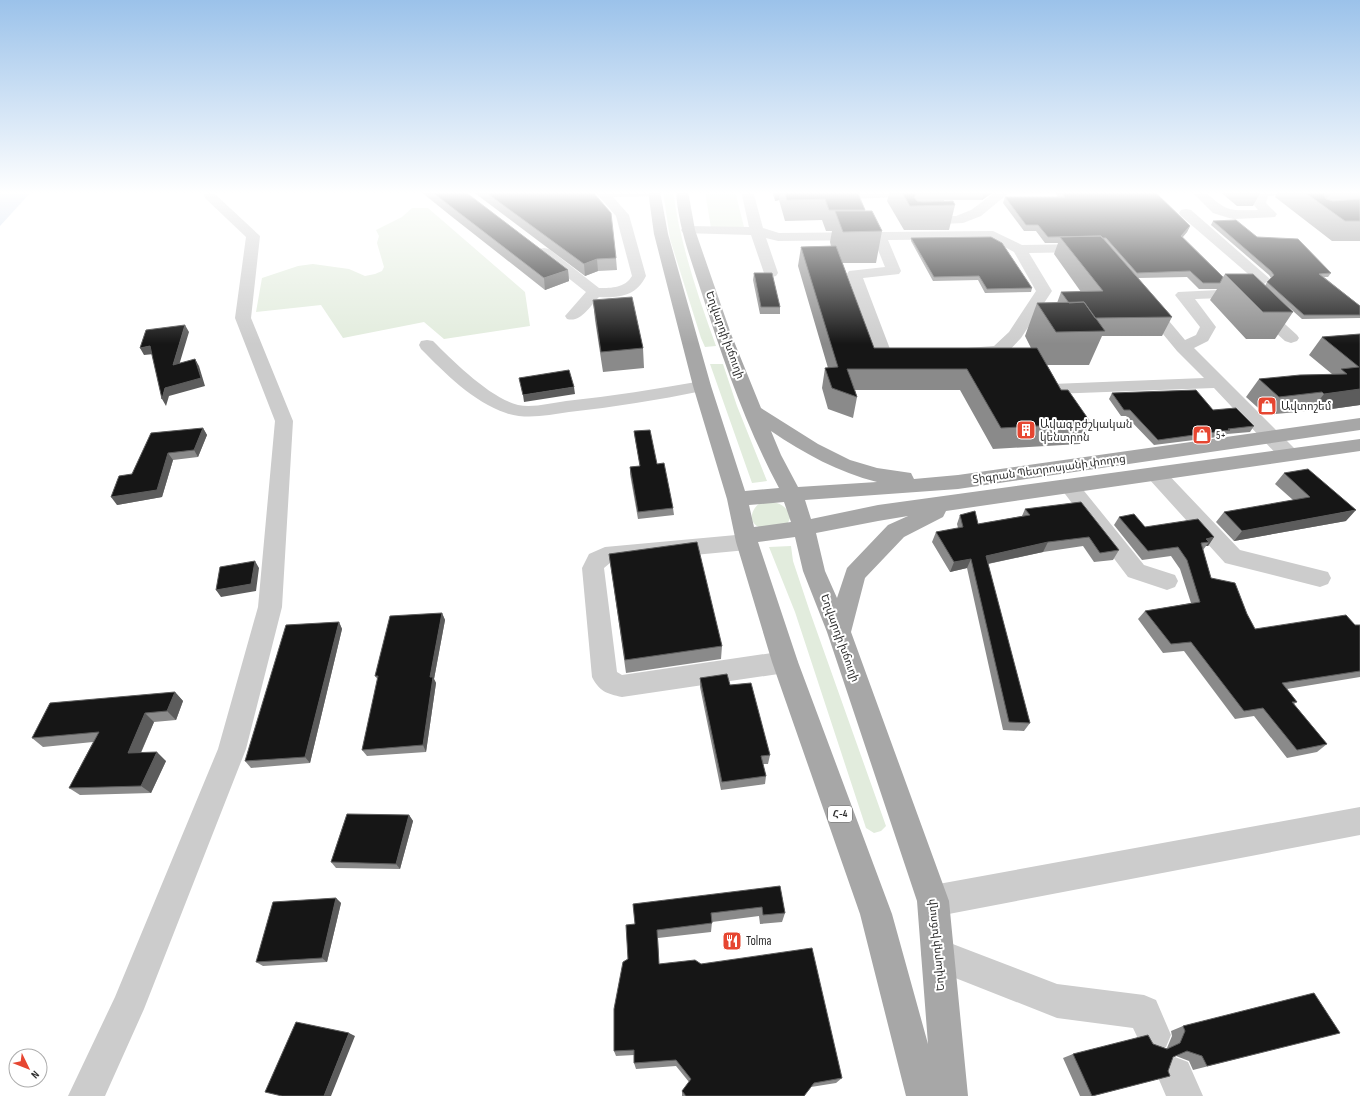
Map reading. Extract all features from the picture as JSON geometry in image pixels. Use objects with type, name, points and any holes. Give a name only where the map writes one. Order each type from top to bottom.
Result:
[{"type":"main road","name":"Եղվարդի խճուղի","points":[[664,242],[713,357],[752,410],[771,455],[792,494],[804,528],[814,571],[838,632],[933,901],[950,1096]]},
{"type":"main road","name":"Եղվարդի խճուղի","points":[[690,242],[713,357],[702,386],[737,499],[746,539],[785,662],[876,914],[924,1096]]},
{"type":"main road","points":[[752,410],[819,453],[844,464],[876,474],[958,482]]},
{"type":"main road","name":"Տիգրան Պետրոսյանի փողոց","points":[[737,499],[958,482],[1360,424]]},
{"type":"main road","name":"Տիգրան Պետրոսյանի փողոց","points":[[746,539],[878,513],[1360,445]]},
{"type":"main road","points":[[838,632],[854,574],[896,531],[932,513],[971,500]]},
{"type":"street","points":[[86,1096],[127,1009],[232,749],[270,607],[284,421],[243,318],[252,242]]},
{"type":"street","points":[[530,242],[595,292],[620,292],[630,288],[637,282],[639,276],[630,242]]},
{"type":"street","points":[[761,242],[771,273]]},
{"type":"street","points":[[882,242],[894,271],[854,274],[884,354],[922,353]]},
{"type":"street","points":[[1006,242],[1019,249],[1098,248]]},
{"type":"street","points":[[1183,347],[1202,338],[1208,326],[1183,295],[1244,294],[1263,279],[1220,242]]},
{"type":"street","points":[[960,352],[999,351],[1015,335],[1044,291],[1019,249]]},
{"type":"street","points":[[573,316],[595,292]]},
{"type":"street","points":[[1244,294],[1291,338]]},
{"type":"street","points":[[1138,295],[1183,347],[1288,454]]},
{"type":"street","points":[[427,345],[463,378],[492,398],[513,409],[536,410],[631,399],[702,386]]},
{"type":"street","points":[[1052,389],[1218,383]]},
{"type":"street","points":[[1156,474],[1233,557],[1320,578]]},
{"type":"street","points":[[1069,486],[1136,571],[1140,574],[1167,581]]},
{"type":"street","points":[[746,539],[605,556],[597,560],[593,568],[605,677],[612,684],[622,686],[785,662]]},
{"type":"street","points":[[933,901],[1360,821]]},
{"type":"street","points":[[937,954],[1057,1002],[1144,1012],[1154,1035]]},
{"type":"green space","points":[[467,242],[525,292],[530,326],[444,339],[424,322],[343,338],[321,305],[256,312],[262,278],[298,266],[313,264],[349,269],[365,276],[382,271],[384,267],[377,243]]},
{"type":"green space","points":[[671,242],[683,242],[696,289],[716,346],[705,347]]},
{"type":"green space","points":[[710,364],[723,364],[737,406],[767,481],[752,483]]},
{"type":"green space","points":[[762,502],[772,502],[782,505],[791,516],[787,525],[765,528],[755,525],[752,518],[752,513],[757,505]]},
{"type":"green space","points":[[791,546],[793,561],[810,612],[886,826],[881,831],[874,833],[866,828],[795,612],[769,547]]},
{"type":"building","points":[[497,242],[531,242],[568,270],[544,278]]},
{"type":"building","points":[[554,242],[614,242],[616,258],[597,259],[584,264]]},
{"type":"building","points":[[913,242],[1000,242],[1032,288],[987,289],[979,276],[934,277]]},
{"type":"building","points":[[1064,242],[1106,242],[1172,317],[1095,318],[1084,302],[1069,303],[1061,292],[1103,291]]},
{"type":"building","points":[[1110,242],[1187,242],[1223,277],[1220,283],[1203,283],[1190,271],[1137,273]]},
{"type":"building","points":[[1238,242],[1301,242],[1331,273],[1319,274],[1360,306],[1360,315],[1304,315],[1267,282],[1274,275]]},
{"type":"building","points":[[836,246],[874,348],[1037,348],[1061,390],[1068,390],[1091,423],[1001,428],[967,369],[847,369],[857,397],[832,388],[825,368],[838,367],[801,247]]},
{"type":"building","points":[[754,273],[772,273],[780,307],[761,307]]},
{"type":"building","points":[[1225,274],[1253,274],[1293,312],[1263,312]]},
{"type":"building","points":[[632,297],[643,348],[601,352],[593,300]]},
{"type":"building","points":[[1084,302],[1105,331],[1056,332],[1037,303]]},
{"type":"building","points":[[185,325],[173,365],[195,359],[201,378],[165,388],[162,399],[150,346],[140,348],[146,330]]},
{"type":"building","points":[[1360,334],[1360,389],[1324,394],[1322,392],[1279,397],[1259,379],[1300,375],[1347,374],[1341,369],[1359,367],[1322,337]]},
{"type":"building","points":[[569,370],[574,387],[523,395],[519,378]]},
{"type":"building","points":[[1196,390],[1213,410],[1236,408],[1254,426],[1158,440],[1130,410],[1124,410],[1112,393]]},
{"type":"building","points":[[203,428],[194,450],[168,453],[157,490],[111,497],[119,476],[132,474],[151,433]]},
{"type":"building","points":[[650,430],[657,464],[664,463],[673,508],[638,512],[630,467],[640,466],[634,431]]},
{"type":"building","points":[[1308,469],[1356,510],[1242,531],[1224,512],[1310,497],[1284,473]]},
{"type":"building","points":[[1081,502],[1119,550],[1100,553],[1089,537],[1048,542],[986,556],[1030,723],[1009,722],[971,559],[954,562],[936,532],[963,527],[960,515],[975,511],[978,524],[1030,515],[1025,509]]},
{"type":"building","points":[[1134,514],[1145,527],[1198,519],[1214,537],[1206,539],[1209,542],[1201,543],[1211,578],[1235,583],[1247,614],[1255,629],[1346,615],[1355,625],[1360,625],[1360,671],[1282,683],[1297,702],[1292,702],[1327,744],[1297,750],[1263,708],[1244,711],[1191,642],[1171,644],[1145,611],[1200,602],[1187,560],[1178,547],[1148,551],[1119,517]]},
{"type":"building","points":[[697,542],[722,646],[625,660],[609,554]]},
{"type":"building","points":[[255,561],[251,584],[216,590],[220,567]]},
{"type":"building","points":[[442,613],[430,677],[433,677],[423,745],[362,750],[378,676],[375,676],[390,616]]},
{"type":"building","points":[[339,622],[305,757],[245,761],[286,625]]},
{"type":"building","points":[[727,674],[730,685],[751,683],[770,755],[761,756],[766,776],[722,782],[700,678]]},
{"type":"building","points":[[175,692],[167,711],[145,713],[128,753],[157,752],[141,786],[69,788],[99,732],[32,738],[50,703]]},
{"type":"building","points":[[347,814],[409,815],[396,864],[331,862]]},
{"type":"building","points":[[780,886],[785,913],[763,915],[762,907],[711,913],[712,923],[657,930],[659,964],[695,960],[701,964],[812,948],[842,1078],[814,1083],[804,1096],[686,1096],[682,1091],[691,1079],[676,1060],[634,1063],[634,1050],[614,1051],[614,1009],[623,962],[628,959],[626,925],[635,924],[633,904]]},
{"type":"building","points":[[336,898],[322,958],[256,962],[273,902]]},
{"type":"building","points":[[1314,993],[1340,1033],[1207,1066],[1202,1056],[1187,1051],[1173,1057],[1168,1071],[1170,1076],[1092,1096],[1073,1054],[1148,1035],[1153,1044],[1167,1049],[1180,1043],[1185,1031],[1183,1026]]},
{"type":"building","points":[[296,1022],[349,1033],[324,1096],[282,1096],[265,1092]]},
{"type":"place","name":"Ավտոշեմ","points":[[1267,406]]},
{"type":"place","name":"Ավագ բժշկական կենտրոն","points":[[1026,430]]},
{"type":"place","name":"5+","points":[[1202,435]]},
{"type":"place","name":"Tolma","points":[[732,941]]}]
